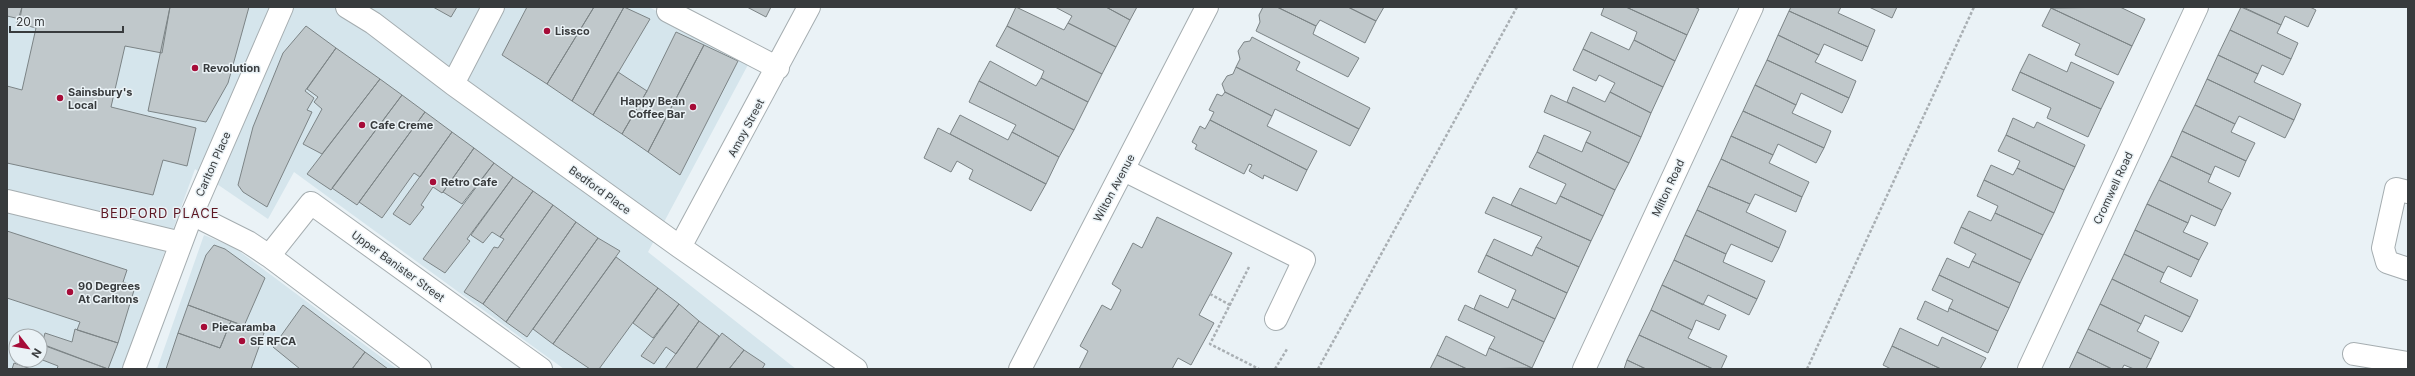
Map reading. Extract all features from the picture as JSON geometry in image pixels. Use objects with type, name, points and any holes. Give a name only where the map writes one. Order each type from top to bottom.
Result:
[{"type":"street","name":"Carlton Place","points":[[134,369],[192,214],[282,7]]},
{"type":"street","name":"Bedford Place","points":[[347,7],[373,23],[452,84],[852,368]]},
{"type":"street","points":[[452,84],[493,7]]},
{"type":"street","name":"Amoy Street","points":[[680,247],[778,68],[809,7]]},
{"type":"street","name":"Wilton Avenue","points":[[1020,369],[1207,7]]},
{"type":"street","name":"Milton Road","points":[[1584,369],[1752,7]]},
{"type":"street","name":"Cromwell Road","points":[[2029,369],[2197,7]]},
{"type":"street","points":[[668,11],[778,68]]},
{"type":"street","points":[[1124,170],[1304,260],[1276,319]]},
{"type":"street","points":[[2408,192],[2396,189],[2383,248],[2387,262],[2408,269]]},
{"type":"street","points":[[7,201],[181,243]]},
{"type":"street","name":"Upper Banister Street","points":[[269,256],[311,203],[541,369]]},
{"type":"street","points":[[192,214],[248,242],[269,256],[420,369]]},
{"type":"street","points":[[2354,354],[2408,364]]},
{"type":"path","points":[[1318,369],[1517,7]]},
{"type":"path","points":[[1807,369],[1974,7]]},
{"type":"path","points":[[1251,263],[1210,344],[1259,369]]},
{"type":"path","points":[[1210,294],[1230,304]]},
{"type":"shaded area","points":[[7,7],[649,7],[750,61],[648,252],[796,369],[564,369],[294,172],[268,219],[195,169],[122,369],[7,369]]},
{"type":"shaded area","points":[[204,235],[235,248],[397,369],[157,369]]},
{"type":"building","points":[[7,7],[22,7],[20,19],[7,16]]},
{"type":"building","name":"Sainsbury's Local","points":[[22,7],[170,7],[162,53],[125,46],[111,107],[196,128],[187,166],[163,160],[153,195],[7,163],[7,86],[22,90],[36,28],[17,23]]},
{"type":"building","name":"Revolution","points":[[170,7],[249,7],[228,83],[206,122],[148,111]]},
{"type":"building","points":[[433,7],[457,7],[451,17]]},
{"type":"building","name":"Lissco","points":[[527,7],[594,7],[547,84],[502,55]]},
{"type":"building","points":[[594,7],[624,7],[572,101],[547,84]]},
{"type":"building","points":[[624,7],[650,19],[593,115],[572,101]]},
{"type":"building","points":[[747,7],[771,7],[766,17]]},
{"type":"building","points":[[1016,7],[1064,30],[1068,23],[1116,47],[1102,74],[1007,26]]},
{"type":"building","points":[[1055,7],[1106,7],[1130,20],[1116,47],[1068,23],[1072,16]]},
{"type":"building","points":[[1106,7],[1137,7],[1130,20]]},
{"type":"building","points":[[1263,7],[1277,7],[1316,26],[1313,34],[1359,58],[1348,77],[1256,31],[1260,22],[1259,15]]},
{"type":"building","points":[[1277,7],[1348,7],[1376,21],[1365,43],[1320,20],[1316,26]]},
{"type":"building","points":[[1348,7],[1384,7],[1376,21]]},
{"type":"building","points":[[1604,7],[1626,7],[1687,35],[1675,61],[1634,40],[1637,32],[1601,15]]},
{"type":"building","points":[[1626,7],[1694,7],[1699,9],[1687,35]]},
{"type":"building","points":[[1791,7],[1841,7],[1838,13],[1875,30],[1868,47],[1789,11]]},
{"type":"building","points":[[1869,7],[1897,7],[1892,18]]},
{"type":"building","points":[[2120,7],[2145,19],[2132,46],[2051,8]]},
{"type":"building","points":[[2241,7],[2281,25],[2277,33],[2298,43],[2291,59],[2230,30]]},
{"type":"building","points":[[2243,7],[2310,7],[2316,10],[2308,27],[2285,16],[2281,25]]},
{"type":"building","points":[[2051,8],[2132,46],[2118,75],[2075,55],[2080,44],[2042,26]]},
{"type":"building","points":[[1789,11],[1868,47],[1862,61],[1824,44],[1819,55],[1778,35]]},
{"type":"building","points":[[306,26],[336,48],[305,91],[314,98],[307,110],[312,112],[267,207],[243,192],[238,185],[253,127],[283,53]]},
{"type":"building","points":[[1007,26],[1102,74],[1088,102],[1041,78],[1044,71],[996,46]]},
{"type":"building","points":[[2230,30],[2291,59],[2283,75],[2262,65],[2258,74],[2218,55]]},
{"type":"building","points":[[676,32],[704,45],[648,152],[622,134],[647,91]]},
{"type":"building","points":[[1591,32],[1629,50],[1634,40],[1675,61],[1663,87],[1583,49]]},
{"type":"building","points":[[1778,35],[1819,55],[1815,62],[1856,81],[1849,98],[1767,60]]},
{"type":"building","points":[[1252,37],[1300,62],[1296,70],[1370,108],[1359,129],[1236,67],[1240,59],[1238,51],[1244,42],[1250,41]]},
{"type":"building","name":"Happy Bean Coffee Bar","points":[[704,45],[738,61],[680,175],[648,152]]},
{"type":"building","points":[[336,48],[380,79],[322,154],[303,144],[322,109],[314,102],[318,97],[307,89]]},
{"type":"building","points":[[1583,49],[1663,87],[1651,113],[1610,92],[1615,83],[1599,75],[1596,81],[1573,70]]},
{"type":"building","points":[[2029,54],[2067,72],[2071,62],[2114,82],[2101,109],[2020,72]]},
{"type":"building","points":[[2218,55],[2258,74],[2254,82],[2301,104],[2294,120],[2207,79]]},
{"type":"building","points":[[1767,60],[1849,98],[1842,113],[1801,93],[1796,105],[1755,85]]},
{"type":"building","points":[[990,61],[1036,86],[1041,78],[1088,102],[1074,130],[979,81]]},
{"type":"building","points":[[1236,67],[1359,129],[1350,146],[1275,109],[1272,116],[1225,92],[1222,84],[1227,76],[1233,74]]},
{"type":"building","points":[[618,72],[647,91],[622,134],[593,115]]},
{"type":"building","points":[[2020,72],[2101,109],[2088,137],[2047,118],[2051,108],[2012,90]]},
{"type":"building","name":"Cafe Creme","points":[[380,79],[402,95],[331,190],[307,174]]},
{"type":"building","points":[[2207,79],[2294,120],[2285,138],[2239,116],[2235,124],[2195,105]]},
{"type":"building","points":[[979,81],[1074,130],[1059,157],[1012,132],[1016,125],[969,102]]},
{"type":"building","points":[[1755,85],[1796,105],[1792,113],[1831,131],[1824,148],[1743,111]]},
{"type":"building","points":[[1573,87],[1605,102],[1610,92],[1651,113],[1641,137],[1567,102]]},
{"type":"building","points":[[1225,92],[1272,116],[1267,126],[1317,151],[1307,170],[1210,120],[1214,112],[1209,110],[1217,94],[1222,96]]},
{"type":"building","points":[[402,95],[425,112],[357,205],[332,188]]},
{"type":"building","points":[[1551,95],[1641,137],[1629,163],[1586,142],[1591,132],[1544,112]]},
{"type":"building","points":[[2195,105],[2235,124],[2231,132],[2255,143],[2246,161],[2182,131]]},
{"type":"building","points":[[1743,111],[1824,148],[1816,163],[1778,144],[1773,155],[1731,136]]},
{"type":"building","points":[[425,112],[452,132],[420,177],[414,173],[382,218],[359,202]]},
{"type":"building","points":[[960,115],[1008,140],[1012,132],[1059,157],[1046,184],[950,134]]},
{"type":"building","points":[[2013,118],[2034,128],[2037,122],[2085,145],[2075,167],[2006,135]]},
{"type":"building","points":[[1210,120],[1307,170],[1297,191],[1264,175],[1263,179],[1249,171],[1252,165],[1249,164],[1244,174],[1195,149],[1197,145],[1192,142],[1200,126],[1205,129]]},
{"type":"building","points":[[938,128],[1046,184],[1031,211],[969,179],[973,170],[957,161],[951,172],[924,158]]},
{"type":"building","points":[[2182,131],[2246,161],[2239,177],[2215,166],[2211,175],[2171,156]]},
{"type":"building","name":"Retro Cafe","points":[[452,132],[474,148],[442,193],[433,187],[421,205],[424,207],[410,225],[393,214]]},
{"type":"building","points":[[1544,135],[1582,152],[1586,142],[1629,163],[1615,190],[1537,152]]},
{"type":"building","points":[[2006,135],[2075,167],[2064,190],[2017,168],[2020,161],[1998,151]]},
{"type":"building","points":[[1731,136],[1773,155],[1769,163],[1809,182],[1802,197],[1721,159]]},
{"type":"building","points":[[474,148],[494,163],[462,204],[443,192]]},
{"type":"building","points":[[1537,152],[1615,190],[1603,216],[1560,196],[1566,184],[1529,167]]},
{"type":"building","points":[[2171,156],[2211,175],[2208,182],[2231,193],[2222,210],[2159,180]]},
{"type":"building","points":[[1721,159],[1802,197],[1796,212],[1755,194],[1750,204],[1708,186]]},
{"type":"building","points":[[494,163],[513,177],[467,239],[470,241],[445,273],[423,259]]},
{"type":"building","points":[[1991,165],[2013,175],[2017,168],[2064,190],[2054,213],[1984,180]]},
{"type":"building","points":[[513,177],[533,191],[500,237],[492,232],[483,243],[471,235]]},
{"type":"building","points":[[1984,180],[2054,213],[2043,235],[1995,213],[1998,206],[1977,196]]},
{"type":"building","points":[[2159,180],[2222,210],[2215,226],[2191,215],[2188,223],[2147,204]]},
{"type":"building","points":[[1708,186],[1750,204],[1746,212],[1786,231],[1779,248],[1697,210]]},
{"type":"building","points":[[1520,188],[1556,204],[1560,196],[1603,216],[1591,241],[1511,205]]},
{"type":"building","points":[[533,191],[553,205],[483,304],[464,292],[494,247],[498,248],[504,239],[500,237]]},
{"type":"building","points":[[1493,197],[1591,241],[1579,267],[1536,247],[1542,237],[1485,213]]},
{"type":"building","points":[[2147,204],[2188,223],[2183,232],[2208,243],[2199,260],[2135,230]]},
{"type":"building","points":[[553,205],[576,222],[506,322],[483,304]]},
{"type":"building","points":[[1697,210],[1779,248],[1772,262],[1731,244],[1726,254],[1685,235]]},
{"type":"building","points":[[1969,211],[1991,221],[1995,213],[2043,235],[2031,260],[1961,227]]},
{"type":"building","points":[[1157,217],[1232,253],[1199,315],[1214,323],[1191,365],[1178,358],[1172,369],[1079,369],[1088,351],[1080,346],[1102,305],[1111,310],[1121,290],[1112,284],[1133,243],[1142,248]]},
{"type":"building","points":[[576,222],[598,238],[527,337],[506,322]]},
{"type":"building","points":[[1961,227],[2031,260],[2020,283],[1972,261],[1976,254],[1954,243]]},
{"type":"building","points":[[2135,230],[2199,260],[2191,277],[2168,266],[2164,273],[2124,254]]},
{"type":"building","name":"90 Degrees At Carltons","points":[[7,231],[127,270],[123,282],[135,287],[118,343],[77,330],[80,322],[7,298]]},
{"type":"building","points":[[1685,235],[1726,254],[1723,262],[1765,281],[1757,299],[1674,260]]},
{"type":"building","points":[[598,238],[620,251],[553,344],[533,329]]},
{"type":"building","points":[[1494,239],[1532,256],[1536,247],[1579,267],[1567,293],[1486,255]]},
{"type":"building","points":[[214,245],[225,249],[265,278],[244,326],[188,305],[206,255]]},
{"type":"building","points":[[2124,254],[2164,273],[2160,282],[2198,300],[2190,317],[2112,279]]},
{"type":"building","points":[[1486,255],[1567,293],[1555,319],[1512,299],[1516,290],[1478,272]]},
{"type":"building","points":[[616,257],[658,288],[599,369],[590,369],[553,344]]},
{"type":"building","points":[[1947,258],[1969,268],[1972,261],[2020,283],[2009,308],[1939,275]]},
{"type":"building","points":[[1674,260],[1757,299],[1749,315],[1708,295],[1703,305],[1662,285]]},
{"type":"building","points":[[1939,275],[2009,308],[1998,331],[1949,308],[1953,300],[1932,290]]},
{"type":"building","points":[[2112,279],[2190,317],[2182,332],[2145,315],[2141,324],[2100,304]]},
{"type":"building","points":[[1662,285],[1726,315],[1719,330],[1696,320],[1692,330],[1651,310]]},
{"type":"building","points":[[658,288],[679,304],[653,338],[633,323]]},
{"type":"building","points":[[1480,295],[1508,308],[1512,299],[1555,319],[1544,342],[1474,309]]},
{"type":"building","points":[[1925,301],[1948,312],[1949,308],[1998,331],[1988,353],[1917,319]]},
{"type":"building","points":[[679,304],[699,321],[676,354],[666,347],[654,364],[641,356]]},
{"type":"building","points":[[2100,304],[2141,324],[2137,331],[2159,342],[2151,359],[2088,329]]},
{"type":"building","name":"Piecaramba","points":[[188,305],[231,321],[220,348],[178,333]]},
{"type":"building","points":[[303,305],[365,352],[352,369],[300,369],[273,347]]},
{"type":"building","points":[[1465,305],[1544,342],[1532,368],[1489,348],[1495,337],[1458,320]]},
{"type":"building","points":[[1651,310],[1692,330],[1688,338],[1727,356],[1721,369],[1713,369],[1639,335]]},
{"type":"building","name":"SE RFCA","points":[[231,321],[264,333],[251,369],[166,369],[178,333],[220,348]]},
{"type":"building","points":[[699,321],[719,336],[696,369],[665,369]]},
{"type":"building","points":[[1900,328],[1938,346],[1942,337],[1986,358],[1980,369],[1941,369],[1892,346]]},
{"type":"building","points":[[75,329],[118,343],[108,369],[48,346],[48,334],[72,342]]},
{"type":"building","points":[[2088,329],[2151,359],[2146,369],[2134,369],[2124,365],[2122,369],[2112,369],[2077,352]]},
{"type":"building","points":[[722,333],[744,350],[729,369],[696,369]]},
{"type":"building","points":[[1639,335],[1713,369],[1646,369],[1627,360]]},
{"type":"building","points":[[1446,336],[1486,356],[1489,348],[1532,368],[1467,369],[1437,355]]},
{"type":"building","points":[[1892,346],[1941,369],[1891,369],[1883,365]]},
{"type":"building","points":[[48,347],[108,369],[57,369],[58,366],[48,362]]},
{"type":"building","points":[[744,350],[765,364],[762,369],[729,369]]},
{"type":"building","points":[[365,352],[388,369],[352,369]]},
{"type":"building","points":[[2077,352],[2112,369],[2069,369]]},
{"type":"building","points":[[1437,355],[1467,369],[1430,369]]},
{"type":"building","points":[[1627,360],[1646,369],[1624,369]]},
{"type":"building","points":[[28,368],[31,369],[12,369]]},
{"type":"place","name":"Lissco","points":[[547,31]]},
{"type":"place","name":"Revolution","points":[[195,68]]},
{"type":"place","name":"Sainsbury's Local","points":[[60,98]]},
{"type":"place","name":"Happy Bean Coffee Bar","points":[[693,107]]},
{"type":"place","name":"Cafe Creme","points":[[362,125]]},
{"type":"place","name":"Retro Cafe","points":[[433,182]]},
{"type":"place","name":"90 Degrees At Carltons","points":[[70,292]]},
{"type":"place","name":"Piecaramba","points":[[204,327]]},
{"type":"place","name":"SE RFCA","points":[[242,341]]},
{"type":"district","name":"BEDFORD PLACE","points":[[160,213]]}]
